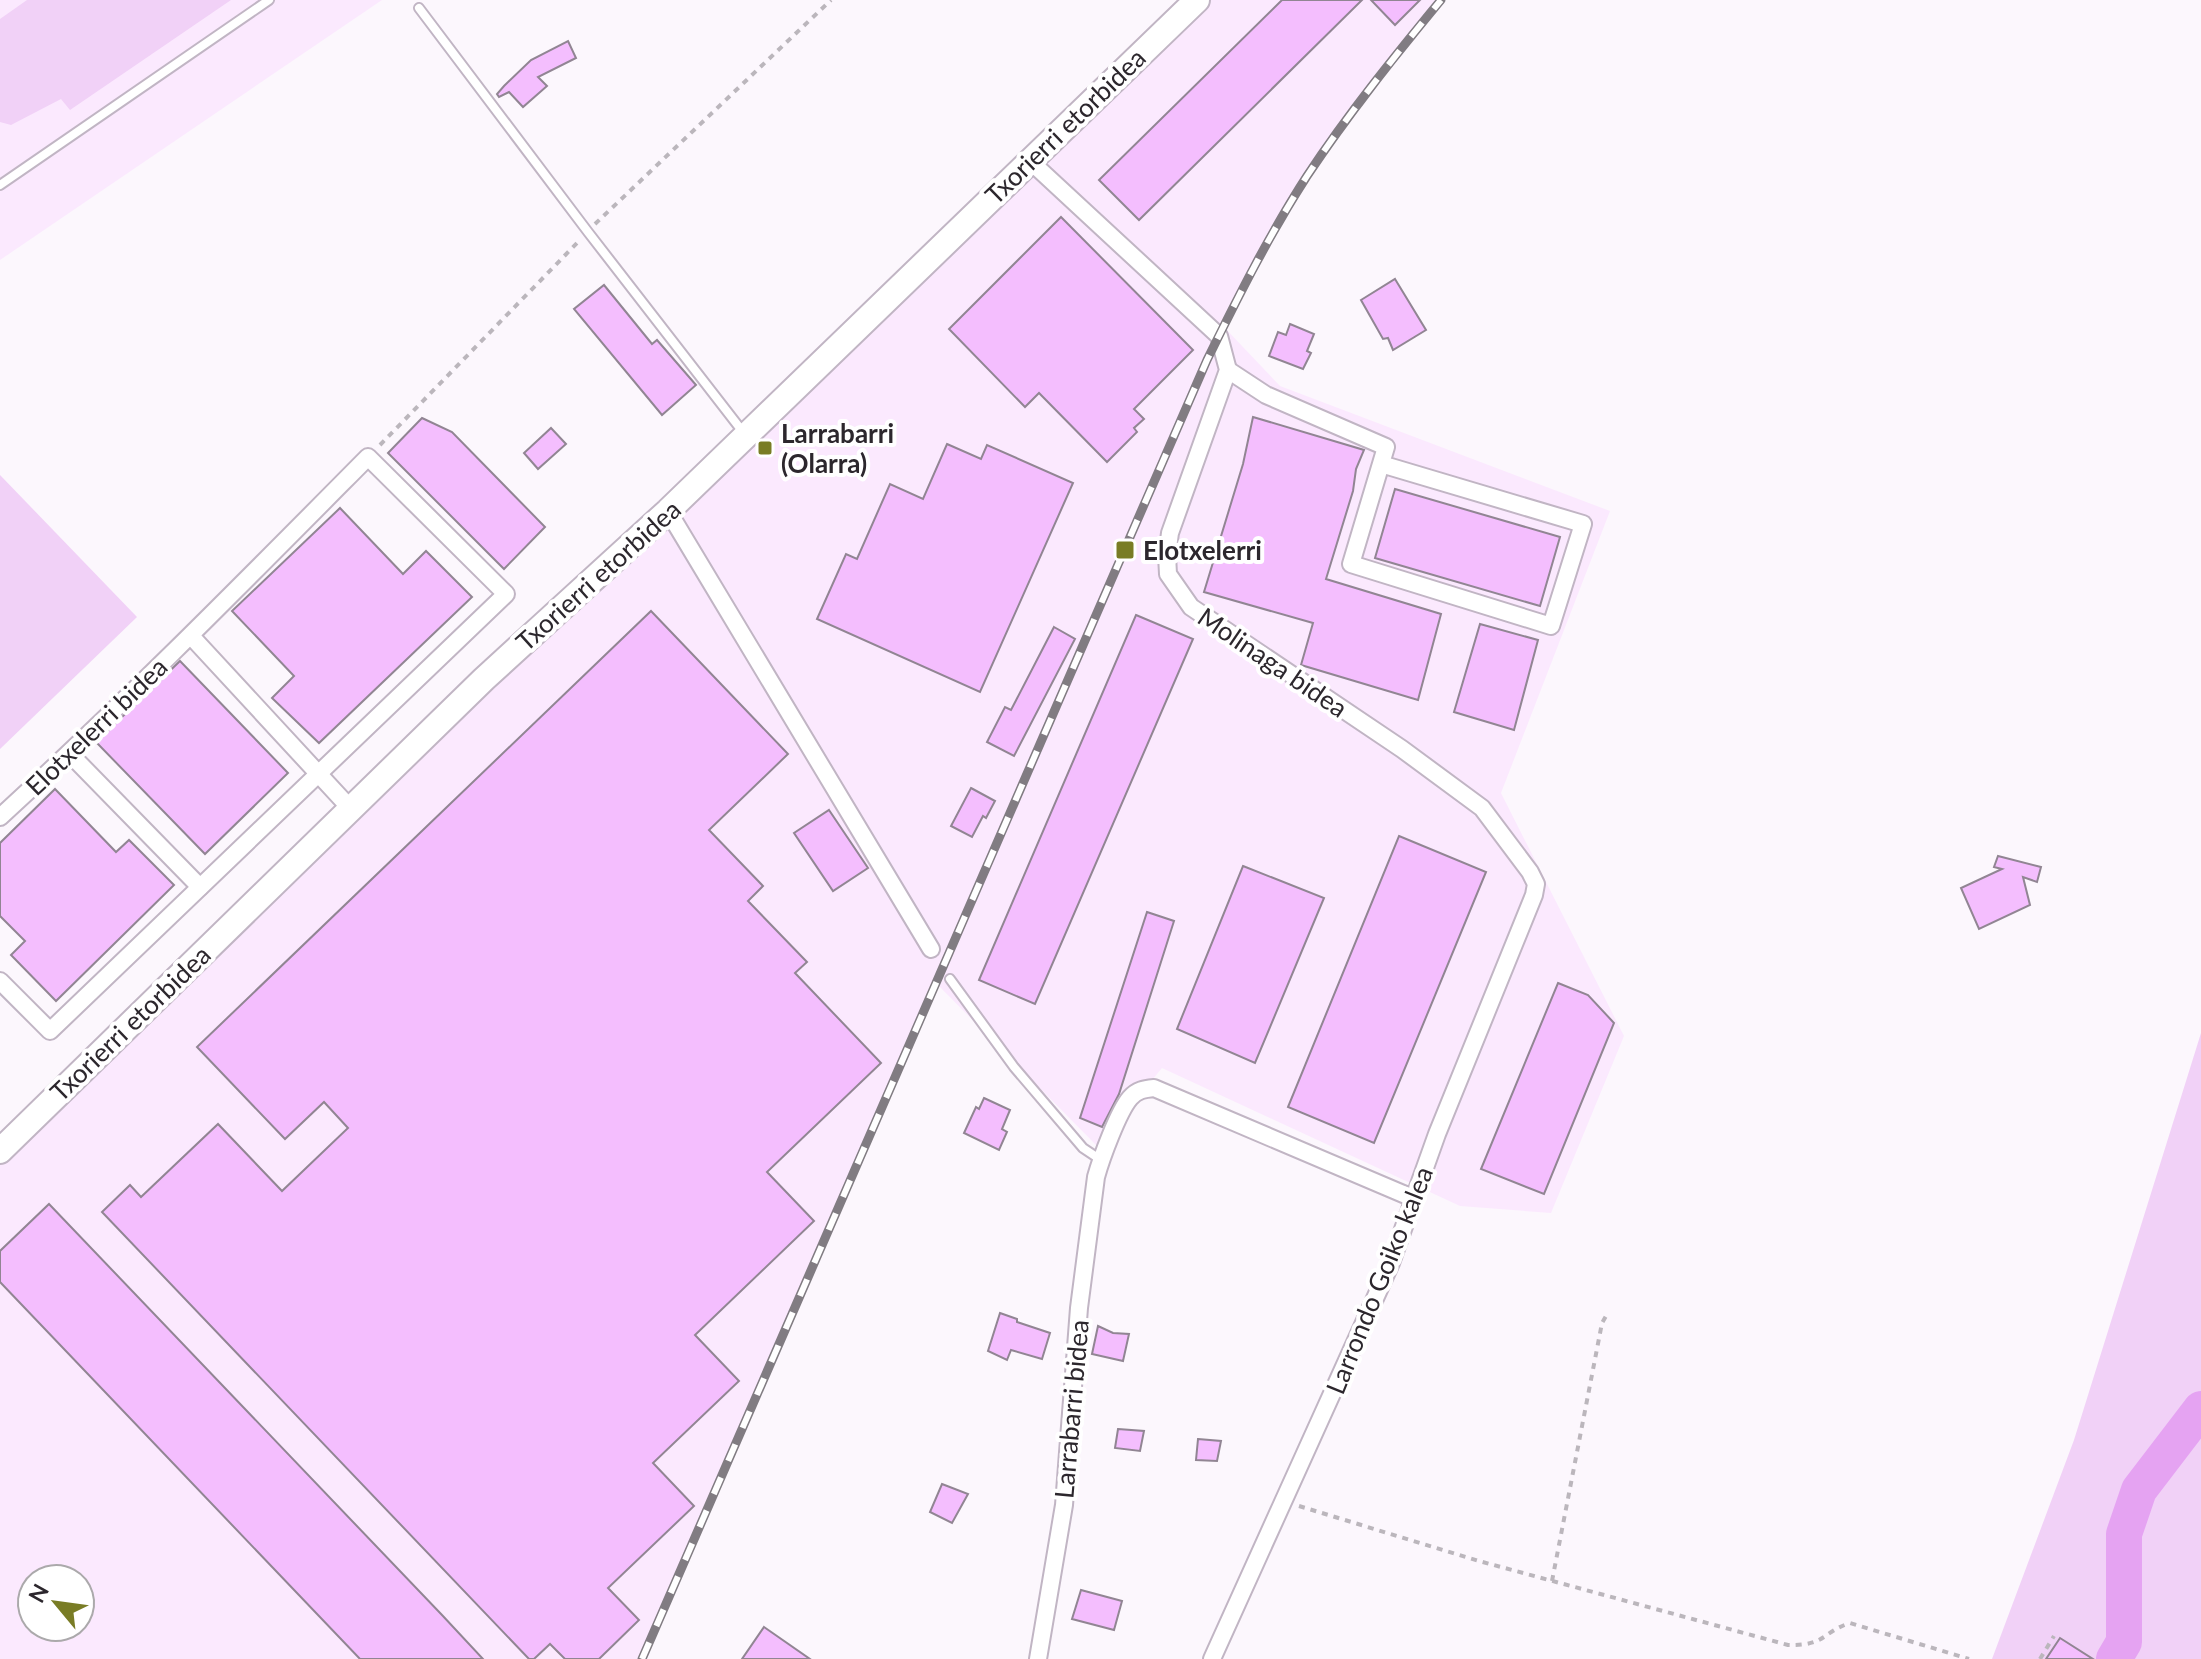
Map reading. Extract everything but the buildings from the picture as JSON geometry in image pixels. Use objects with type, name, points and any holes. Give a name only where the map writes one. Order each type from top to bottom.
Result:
[{"type":"street","name":"Txorierri etorbidea","points":[[0,1151],[484,679],[668,511],[1197,0]]},
{"type":"street","points":[[1029,160],[1219,336],[1228,370],[1266,395],[1386,447],[1351,564],[1551,626],[1583,524],[1381,464]]},
{"type":"street","name":"Molinaga bidea","points":[[1228,370],[1170,533],[1168,574],[1191,607],[1402,749],[1482,808],[1530,872],[1536,884],[1534,895]]},
{"type":"street","name":"Elotxelerri bidea","points":[[0,817],[70,754],[191,636],[368,457],[506,594],[318,774]]},
{"type":"street","points":[[668,511],[931,949]]},
{"type":"street","points":[[191,636],[350,808]]},
{"type":"street","points":[[70,754],[200,887]]},
{"type":"street","points":[[0,981],[50,1031],[318,774]]},
{"type":"street","name":"Larrondo Goiko kalea","points":[[1212,1659],[1391,1263],[1437,1134],[1534,895]]},
{"type":"street","name":"Larrabarri bidea","points":[[1038,1659],[1064,1505],[1079,1308],[1096,1177],[1129,1099],[1142,1089],[1154,1088],[1415,1199]]},
{"type":"lane","points":[[0,185],[269,0]]},
{"type":"lane","points":[[419,8],[746,436]]},
{"type":"lane","points":[[950,979],[1014,1067],[1083,1148],[1101,1160]]},
{"type":"path","points":[[1552,1581],[1602,1323],[1606,1316]]},
{"type":"path","points":[[1284,1502],[1552,1581],[1788,1645],[1806,1646],[1820,1642],[1850,1623],[1969,1659]]},
{"type":"path","points":[[2040,1659],[2054,1636]]},
{"type":"shaded area","points":[[0,0],[382,0],[0,260]]},
{"type":"shaded area","points":[[27,0],[231,0],[70,110],[61,99],[11,125],[0,122],[0,19]]},
{"type":"shaded area","points":[[1201,0],[1440,0],[1281,214],[1223,326],[1280,386],[1610,511],[1501,793],[1624,1036],[1551,1213],[1460,1206],[1162,1068],[1097,1146],[936,983],[642,1659],[0,1659],[0,1162]]},
{"type":"shaded area","points":[[0,475],[137,617],[0,749]]},
{"type":"shaded area","points":[[2201,1033],[2201,1659],[1992,1659],[2074,1440]]},
{"type":"waterway","points":[[2114,1659],[2124,1642],[2124,1534],[2139,1490],[2201,1409]]},
{"type":"railway","points":[[642,1659],[1207,360],[1242,290],[1307,176],[1372,86],[1441,0]]},
{"type":"place","name":"Larrabarri (Olarra)","points":[[765,448]]},
{"type":"place","name":"Elotxelerri","points":[[1125,550]]}]
